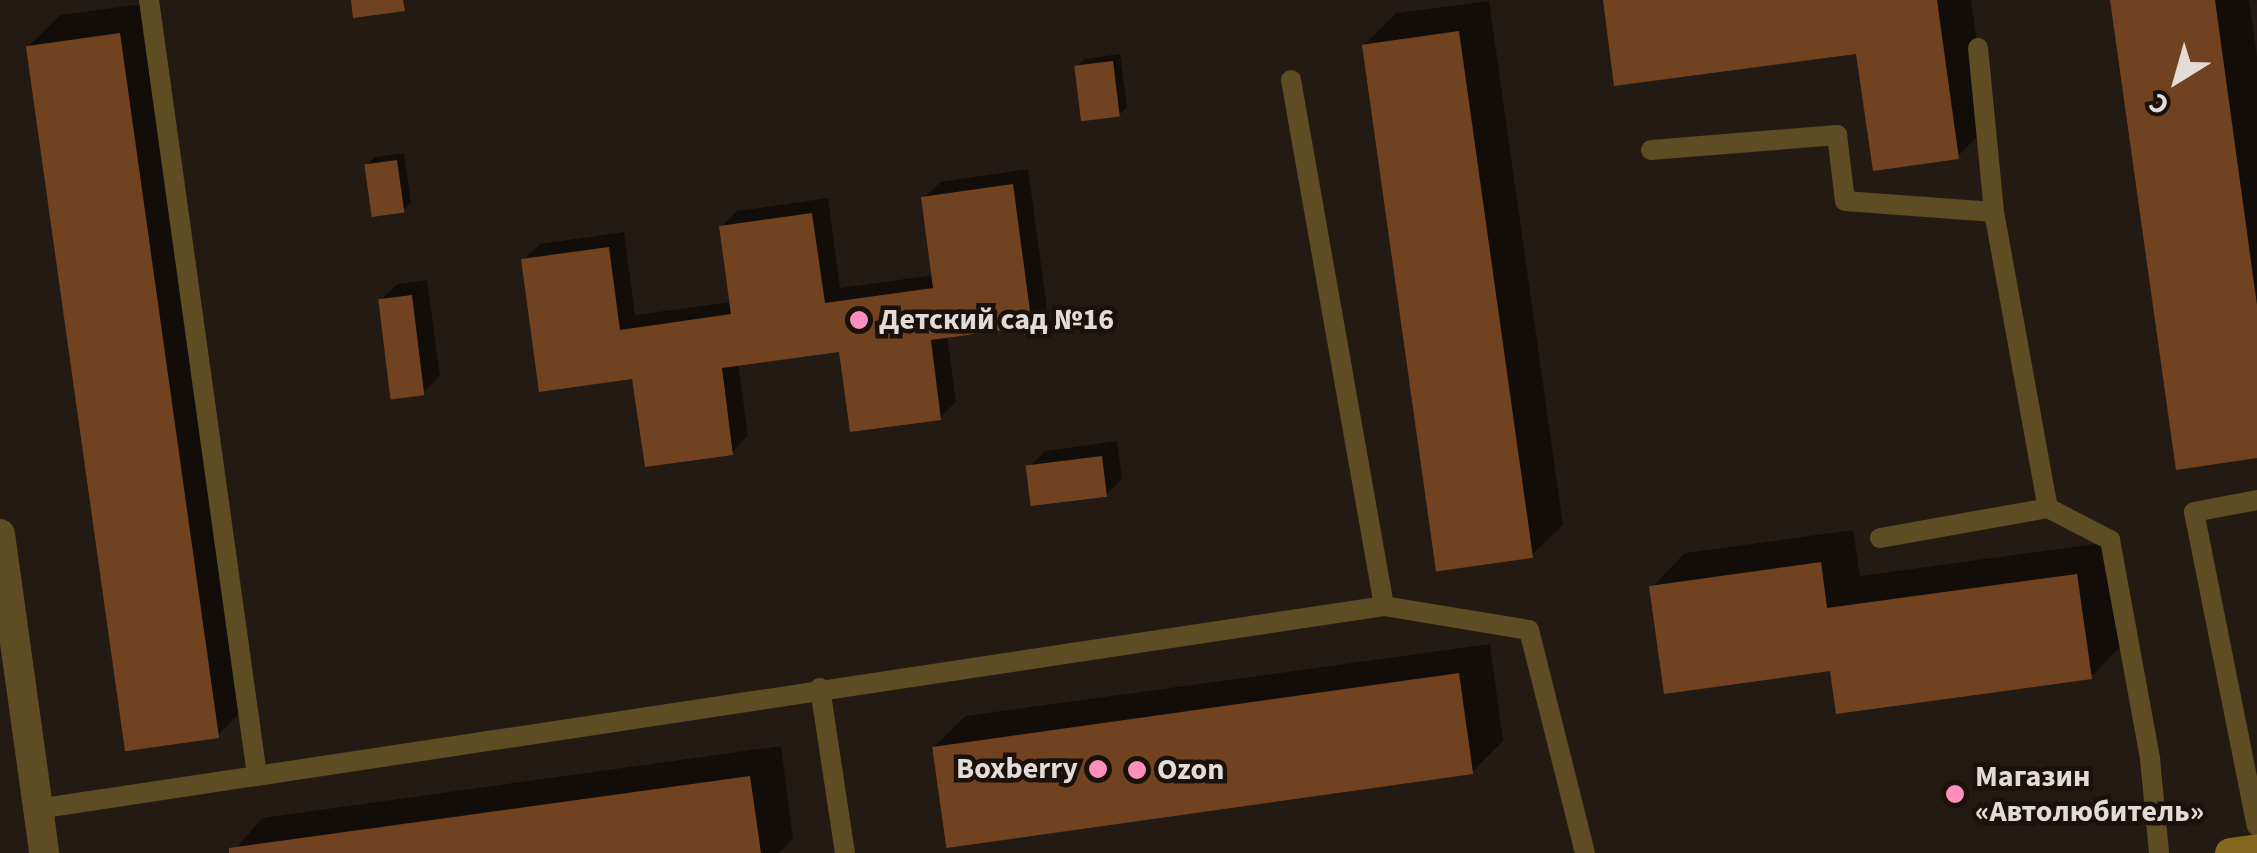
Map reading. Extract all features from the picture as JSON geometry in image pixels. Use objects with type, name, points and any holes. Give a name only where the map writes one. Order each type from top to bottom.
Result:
[{"type":"main road","points":[[2230,853],[2257,849]]},
{"type":"street","points":[[0,534],[44,853]]},
{"type":"lane","points":[[149,0],[257,775]]},
{"type":"lane","points":[[1978,48],[1994,212],[2048,508]]},
{"type":"lane","points":[[1291,80],[1384,606]]},
{"type":"lane","points":[[1651,150],[1837,134],[1845,201],[1994,212]]},
{"type":"lane","points":[[2257,500],[2194,512],[2257,826]]},
{"type":"lane","points":[[1880,538],[2048,508],[2110,540],[2150,759],[2159,853]]},
{"type":"lane","points":[[38,808],[1384,606],[1529,630],[1585,853]]},
{"type":"lane","points":[[820,688],[845,853]]},
{"type":"building","points":[[351,0],[403,0],[405,11],[353,18]]},
{"type":"building","points":[[1603,0],[1937,0],[1959,159],[1873,171],[1856,54],[1614,86]]},
{"type":"building","points":[[2110,0],[2215,0],[2257,305],[2257,458],[2176,470]]},
{"type":"building","points":[[1459,31],[1533,558],[1436,571],[1362,45]]},
{"type":"building","points":[[120,33],[219,738],[125,751],[26,46]]},
{"type":"building","points":[[1113,61],[1120,117],[1081,121],[1074,66]]},
{"type":"building","points":[[397,160],[404,212],[372,217],[364,165]]},
{"type":"building","name":"Детский сад №16","points":[[1013,184],[1032,326],[931,340],[941,420],[850,432],[839,352],[722,368],[733,455],[645,467],[632,379],[539,392],[521,259],[609,247],[620,330],[731,314],[719,226],[812,213],[825,303],[933,288],[921,197]]},
{"type":"building","points":[[412,295],[424,395],[391,399],[378,299]]},
{"type":"building","points":[[1102,456],[1107,497],[1031,506],[1026,465]]},
{"type":"building","points":[[1821,562],[1827,608],[2077,574],[2092,679],[1836,714],[1830,671],[1664,694],[1649,586]]},
{"type":"building","points":[[1459,673],[1473,774],[946,848],[932,747]]},
{"type":"building","points":[[750,776],[761,853],[229,853],[229,848]]},
{"type":"place","name":"Детский сад №16","points":[[859,320]]},
{"type":"place","name":"Boxberry","points":[[1098,769]]},
{"type":"place","name":"Ozon","points":[[1137,770]]},
{"type":"place","name":"Магазин «Автолюбитель»","points":[[1955,794]]}]
